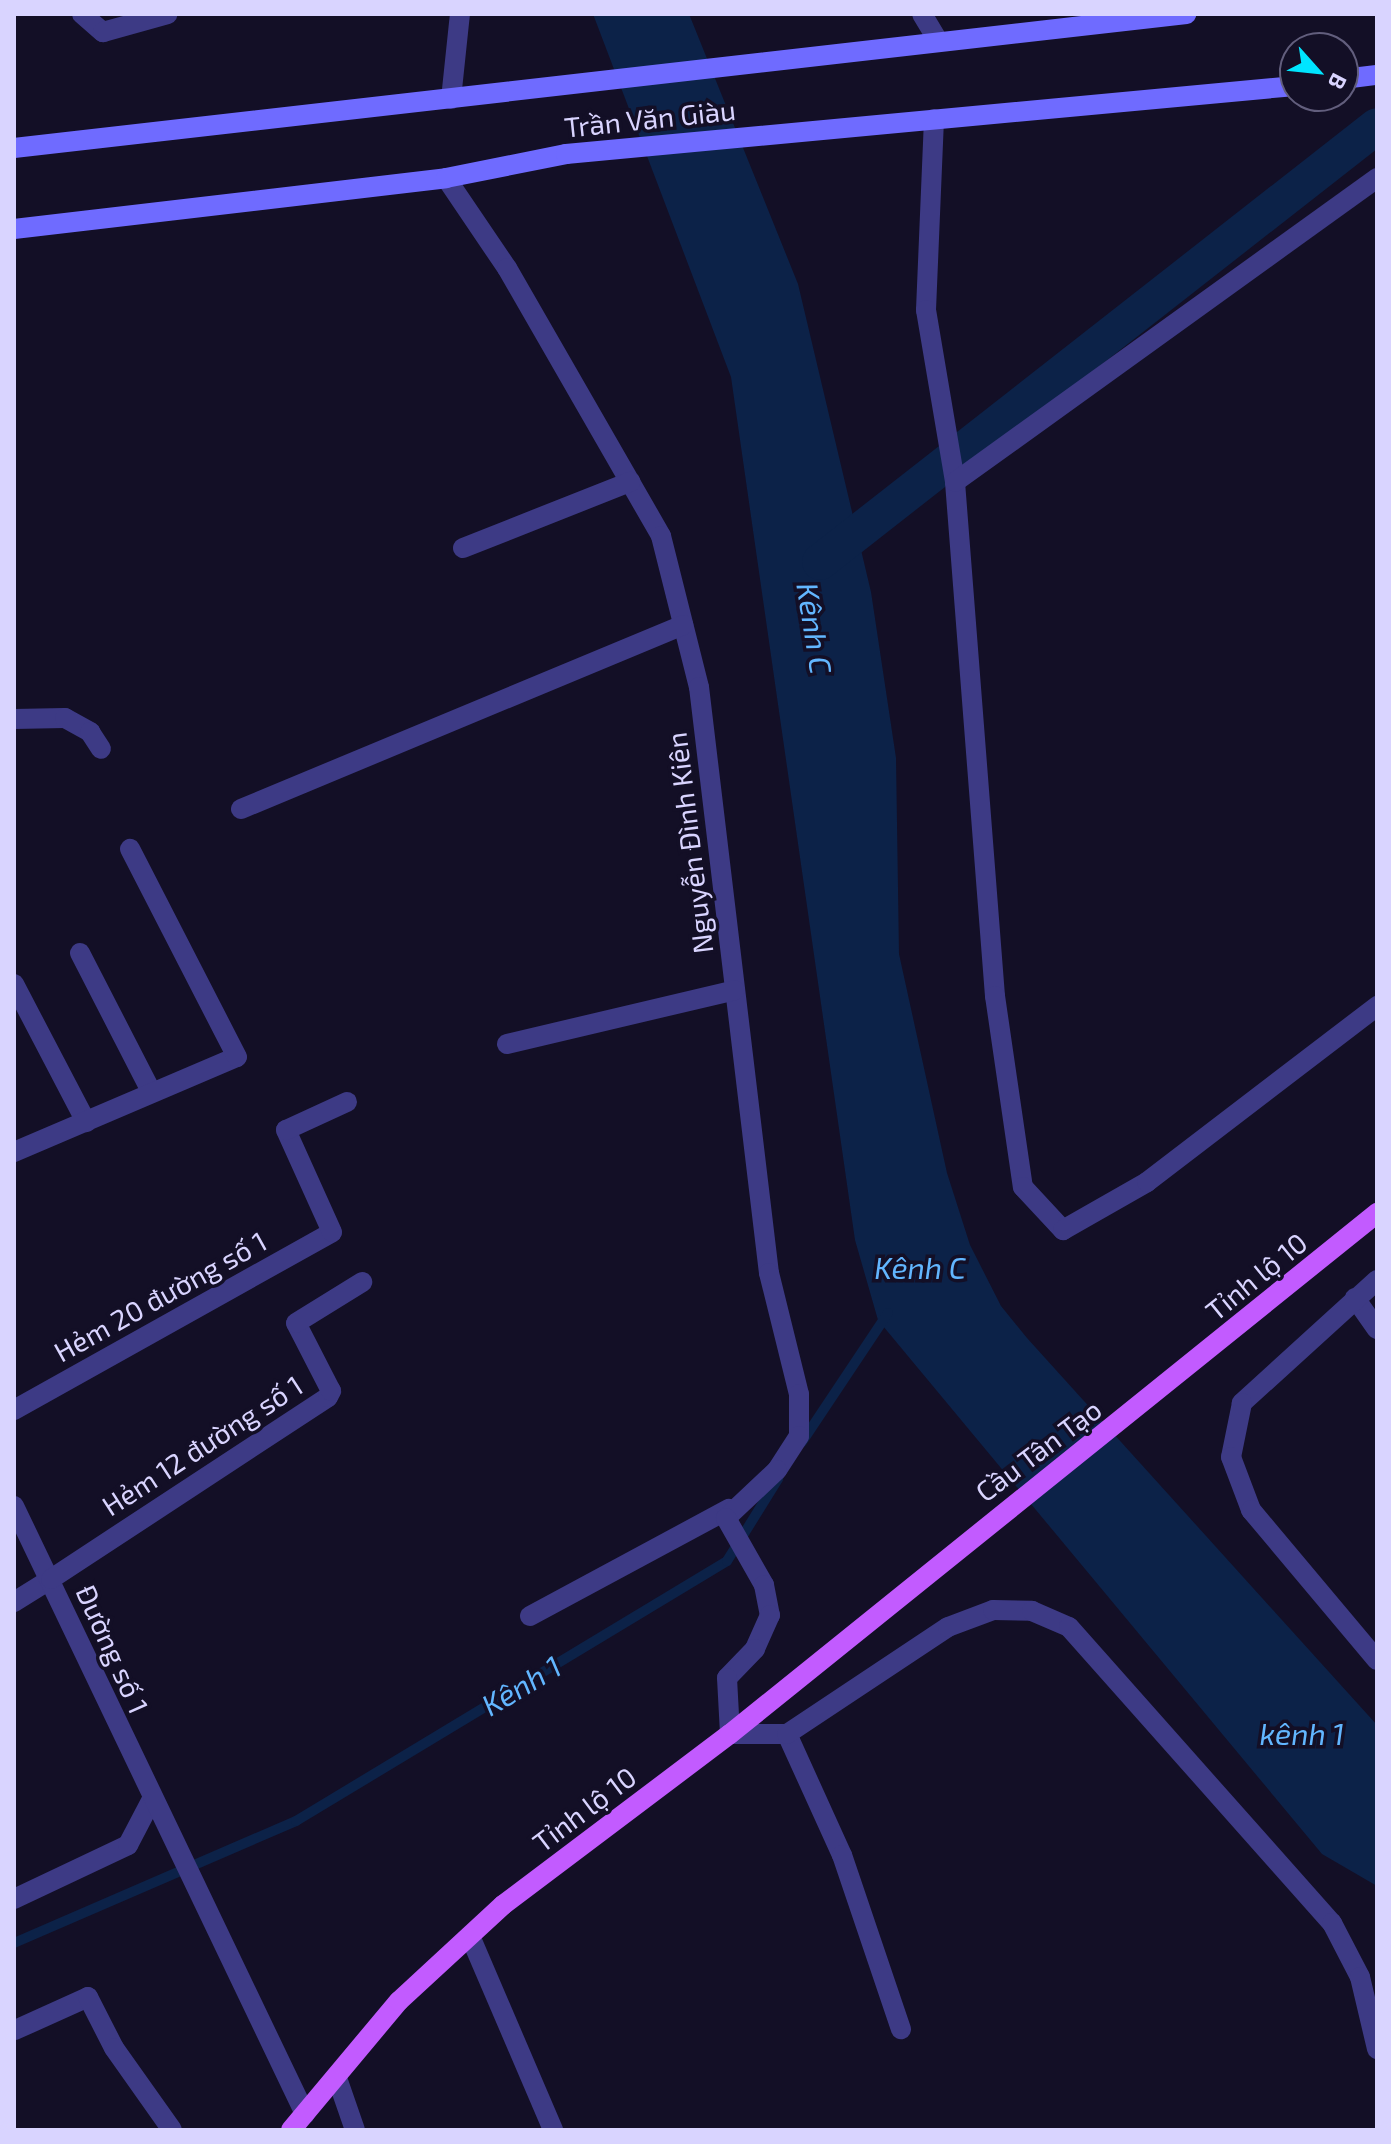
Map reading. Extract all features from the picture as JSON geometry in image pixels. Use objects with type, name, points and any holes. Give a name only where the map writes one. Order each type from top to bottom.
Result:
[{"type":"main road","name":"Trần Văn Giàu","points":[[14,148],[451,99],[497,90],[875,44],[1186,14]]},
{"type":"main road","name":"Trần Văn Giàu","points":[[14,229],[446,178],[528,159],[1279,87]]},
{"type":"main road","name":"Tỉnh lộ 10","points":[[1171,1382],[1377,1213]]},
{"type":"main road","name":"Cầu Tân Tạo","points":[[937,1561],[1171,1382]]},
{"type":"main road","name":"Tỉnh lộ 10","points":[[291,2130],[399,2001],[470,1936],[730,1734],[937,1561]]},
{"type":"street","points":[[82,14],[103,32],[168,14]]},
{"type":"street","points":[[451,99],[460,14]]},
{"type":"street","points":[[922,14],[937,39]]},
{"type":"street","points":[[934,119],[926,310],[941,385],[953,473],[995,996],[1023,1187],[1063,1230],[1147,1182],[1375,1011]]},
{"type":"street","name":"Nguyễn Đình Kiên","points":[[446,178],[507,268],[661,536],[699,687],[769,1273],[799,1394],[799,1436],[777,1470],[729,1509],[530,1616]]},
{"type":"street","points":[[953,473],[1377,178]]},
{"type":"street","points":[[463,548],[630,482]]},
{"type":"street","points":[[241,809],[683,625]]},
{"type":"street","points":[[14,719],[65,718],[90,732],[101,749]]},
{"type":"street","points":[[14,1152],[237,1057],[130,849]]},
{"type":"street","points":[[80,953],[152,1093]]},
{"type":"street","points":[[14,984],[86,1122]]},
{"type":"street","points":[[507,1044],[735,990]]},
{"type":"street","name":"Hẻm 20 đường số 1","points":[[14,1410],[332,1232],[286,1130],[347,1102]]},
{"type":"street","points":[[1377,1280],[1242,1403],[1231,1457],[1251,1510],[1377,1660]]},
{"type":"street","name":"Hẻm 12 đường số 1","points":[[51,1579],[328,1397],[331,1391],[297,1320],[362,1282]]},
{"type":"street","points":[[1355,1298],[1377,1329]]},
{"type":"street","name":"Đường số 1","points":[[14,1506],[51,1579],[154,1809],[305,2114]]},
{"type":"street","points":[[729,1509],[728,1530],[764,1585],[770,1615],[755,1649],[727,1678],[730,1734],[787,1734],[948,1627],[981,1614],[1032,1611],[1069,1627],[1332,1923],[1360,1977],[1377,2049]]},
{"type":"street","points":[[14,1602],[51,1579]]},
{"type":"street","points":[[787,1734],[842,1855],[901,2029]]},
{"type":"street","points":[[14,1899],[128,1845],[154,1809]]},
{"type":"street","points":[[470,1936],[553,2130]]},
{"type":"street","points":[[15,2030],[88,1997],[114,2048],[172,2130]]},
{"type":"street","points":[[337,2078],[355,2130]]},
{"type":"water","name":"Kênh C","points":[[593,14],[689,14],[798,284],[871,592],[896,758],[899,954],[947,1173],[970,1245],[1001,1306],[1027,1338],[1377,1725],[1377,1886],[1322,1854],[878,1320],[855,1240],[731,377]]},
{"type":"waterway","points":[[820,562],[1377,126]]},
{"type":"waterway","name":"Kênh 1","points":[[802,1442],[888,1313]]},
{"type":"waterway","name":"Kênh 1","points":[[14,1943],[296,1821],[727,1561],[778,1479]]},
{"type":"water label","name":"kênh 1","points":[[1302,1733]]}]
